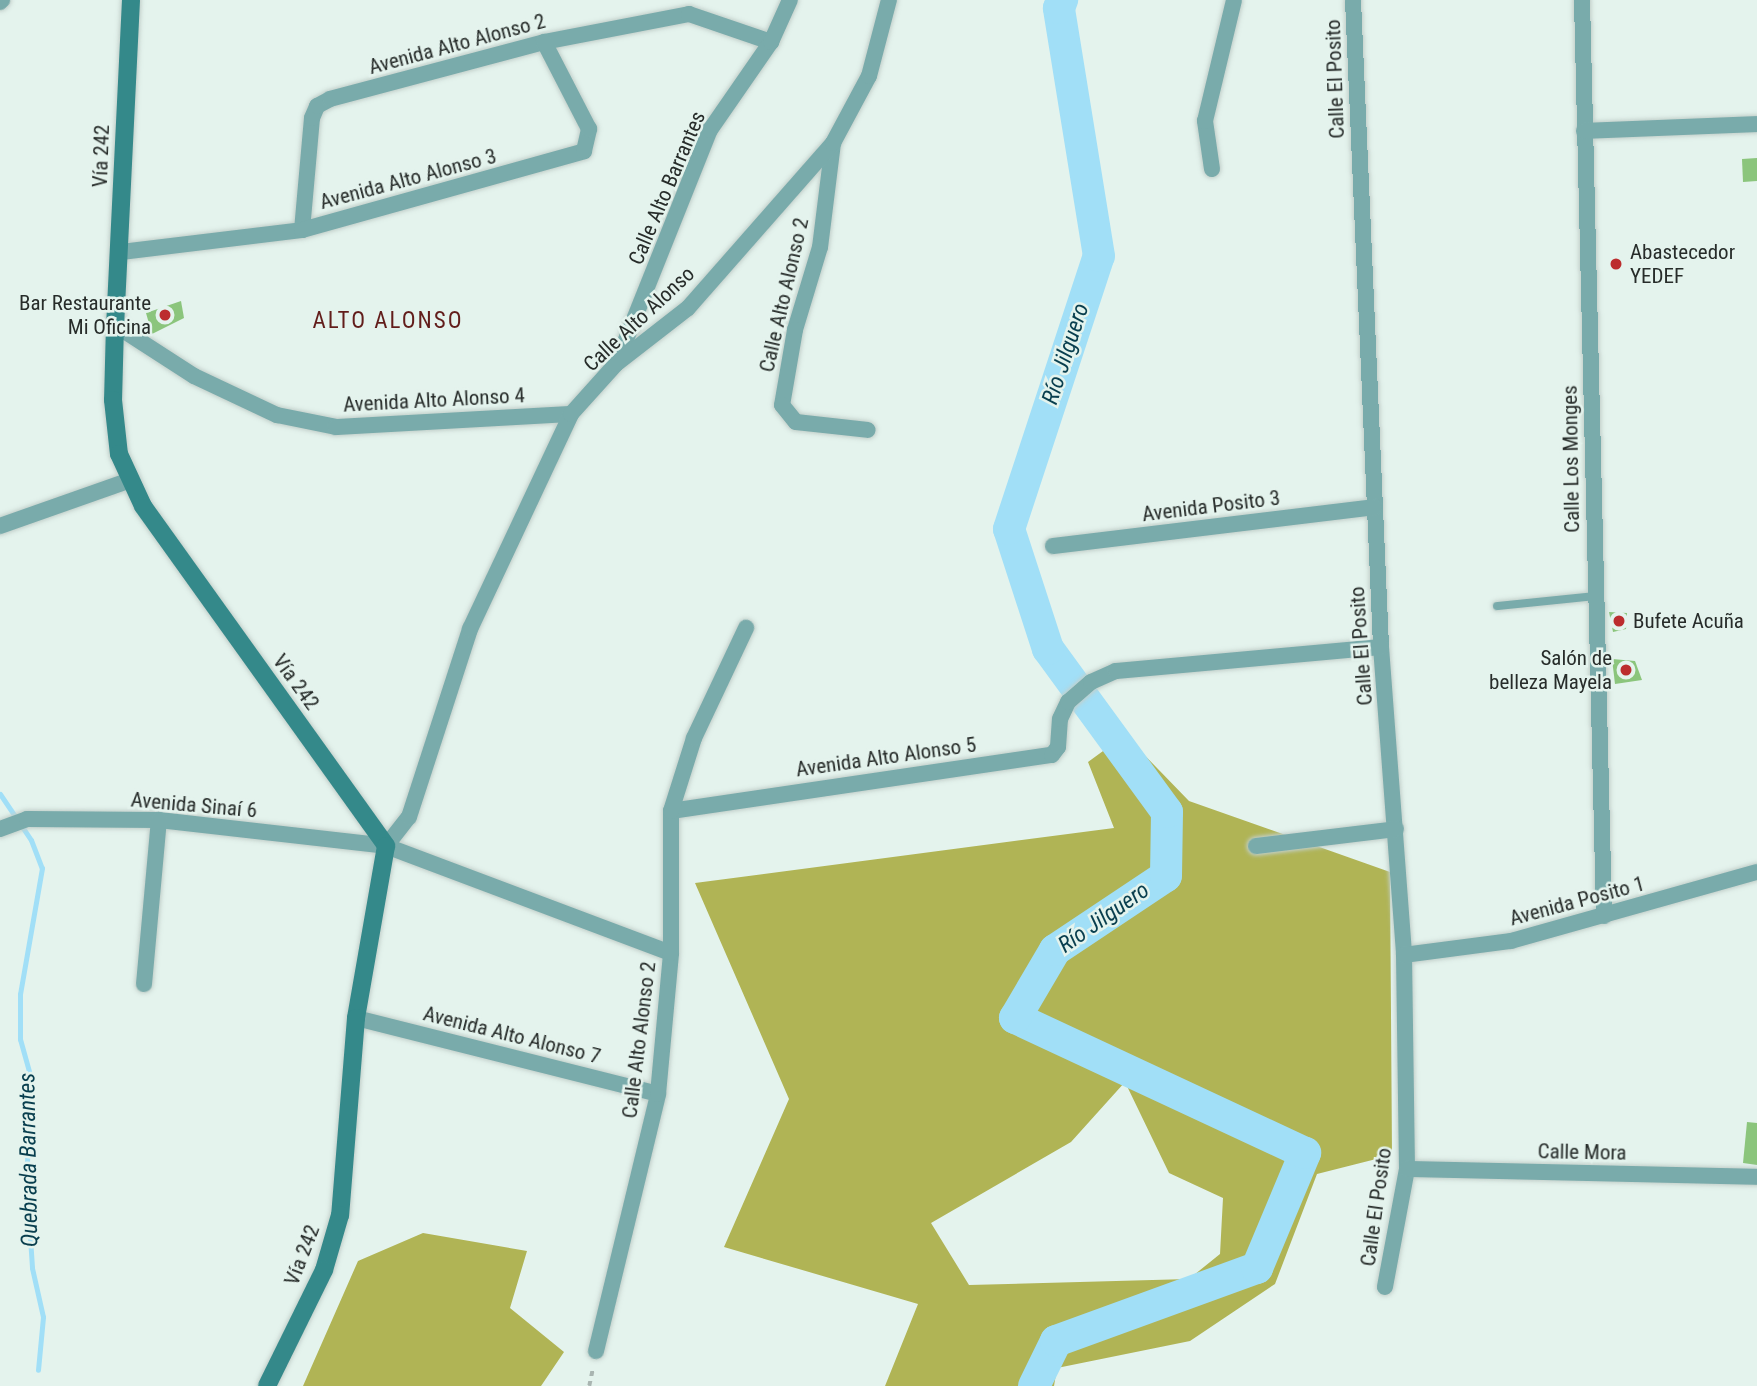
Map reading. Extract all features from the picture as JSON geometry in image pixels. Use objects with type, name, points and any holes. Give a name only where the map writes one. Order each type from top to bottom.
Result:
[{"type":"main road","name":"Vía 242","points":[[131,0],[113,400],[119,454],[128,481],[386,846],[356,1018],[340,1215],[324,1270],[267,1386]]},
{"type":"street","name":"Calle Alto Barrantes","points":[[616,364],[710,130],[771,42],[790,0]]},
{"type":"street","name":"Calle Alto Alonso","points":[[386,846],[409,817],[470,629],[571,414],[616,364],[688,308],[833,143],[869,76],[889,0]]},
{"type":"street","points":[[1212,169],[1205,121],[1234,0]]},
{"type":"street","name":"Calle El Posito","points":[[1353,0],[1381,647],[1405,956],[1407,1169],[1385,1287]]},
{"type":"street","name":"Calle Los Monges","points":[[1582,0],[1604,916]]},
{"type":"street","name":"Avenida Alto Alonso 2","points":[[302,230],[312,118],[317,106],[330,99],[544,42],[689,14],[771,42]]},
{"type":"street","name":"Avenida Alto Alonso 3","points":[[121,252],[302,230],[584,151],[589,129],[544,42]]},
{"type":"street","points":[[1584,131],[1757,124]]},
{"type":"street","name":"Calle Alto Alonso 2","points":[[833,143],[820,247],[795,330],[782,405],[796,422],[868,430]]},
{"type":"street","name":"Avenida Alto Alonso 4","points":[[115,325],[194,376],[288,418],[336,427],[571,414]]},
{"type":"street","points":[[0,526],[128,481]]},
{"type":"street","name":"Avenida Posito 3","points":[[1053,546],[1374,507]]},
{"type":"street","name":"Calle Alto Alonso 2","points":[[596,1351],[659,1094],[671,953],[671,811],[694,738],[746,628]]},
{"type":"street","name":"Avenida Alto Alonso 5","points":[[671,811],[1052,755],[1060,739],[1060,719],[1068,702],[1091,682],[1116,670],[1381,647]]},
{"type":"street","name":"Avenida Sinaí 6","points":[[0,829],[27,819],[159,820],[386,846],[671,953]]},
{"type":"street","points":[[144,984],[159,820]]},
{"type":"street","points":[[1256,846],[1396,829]]},
{"type":"street","name":"Avenida Posito 1","points":[[1405,956],[1511,942],[1757,872]]},
{"type":"street","name":"Avenida Alto Alonso 7","points":[[356,1018],[659,1094]]},
{"type":"street","name":"Calle Mora","points":[[1407,1169],[1757,1177]]},
{"type":"lane","points":[[1497,606],[1596,596]]},
{"type":"green space","points":[[1125,735],[1189,801],[1390,872],[1392,1155],[1317,1174],[1275,1284],[1190,1341],[1057,1368],[1054,1386],[885,1386],[918,1304],[724,1247],[789,1099],[695,883],[1114,828],[1088,762]],"holes":[[[1125,1082],[1169,1173],[1223,1198],[1220,1254],[1189,1279],[969,1285],[931,1223],[1071,1142]]]},
{"type":"green space","points":[[423,1233],[527,1251],[510,1308],[564,1352],[541,1386],[303,1386],[358,1261]]},
{"type":"building","points":[[1757,158],[1757,181],[1743,182],[1742,159]]},
{"type":"building","name":"Bar Restaurante Mi Oficina","points":[[181,301],[184,318],[152,334],[146,313]]},
{"type":"building","name":"Bufete Acuña","points":[[1609,612],[1627,613],[1626,629],[1613,632]]},
{"type":"building","name":"Salón de belleza Mayela","points":[[1612,659],[1635,661],[1642,680],[1615,684]]},
{"type":"building","points":[[1747,1122],[1757,1123],[1757,1165],[1743,1163]]},
{"type":"waterway","name":"Río Jilguero","points":[[1034,1386],[1056,1341],[1257,1268],[1305,1153],[1015,1018],[1055,950],[1166,876],[1167,812],[1048,649],[1009,529],[1099,256],[1059,8],[1062,0]]},
{"type":"waterway","name":"Quebrada Barrantes","points":[[0,794],[31,840],[42,868],[20,994],[20,1039],[32,1082],[26,1177],[32,1268],[43,1317],[38,1370]]},
{"type":"place","name":"Abastecedor YEDEF","points":[[1616,264]]},
{"type":"place","name":"Bar Restaurante Mi Oficina","points":[[165,315]]},
{"type":"place","name":"Bufete Acuña","points":[[1619,621]]},
{"type":"place","name":"Salón de belleza Mayela","points":[[1626,670]]},
{"type":"district","name":"ALTO ALONSO","points":[[388,321]]}]
